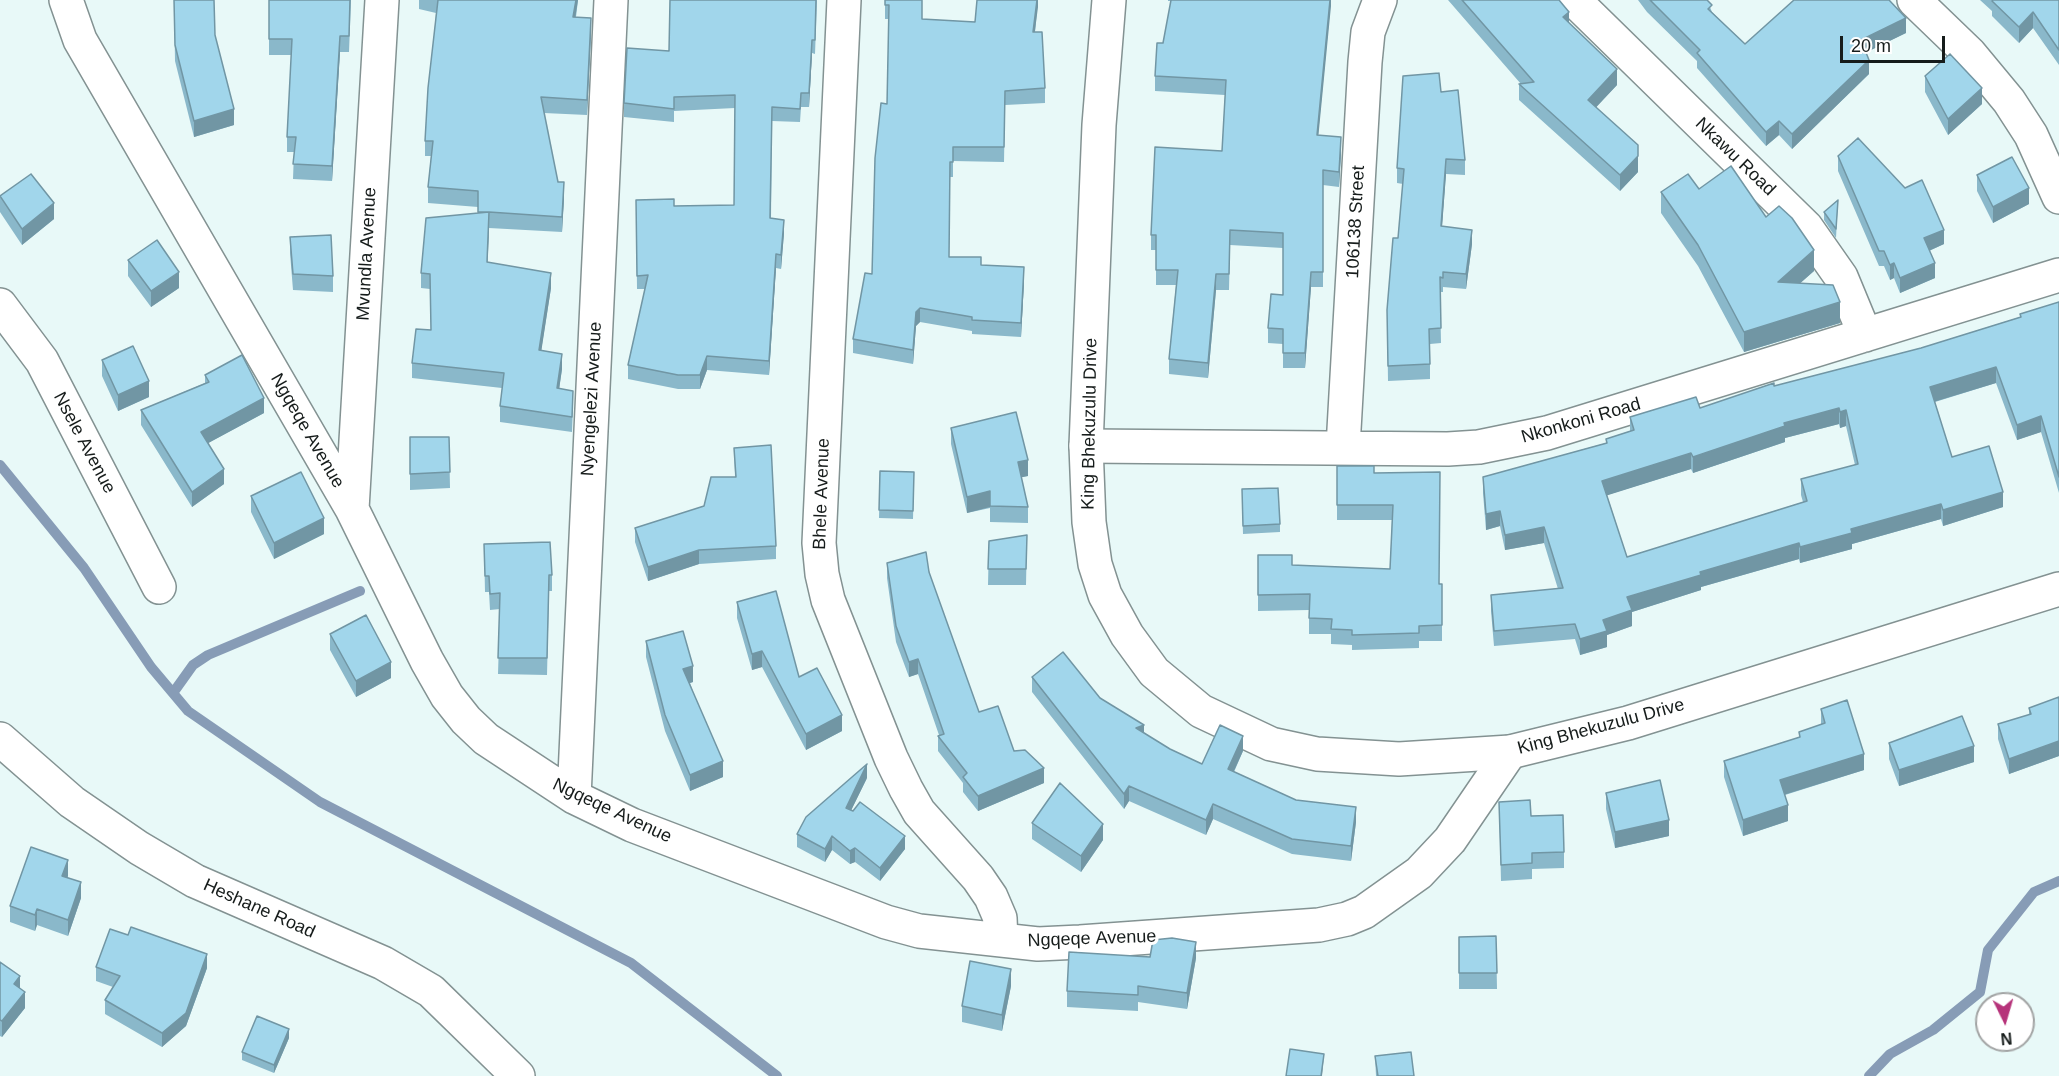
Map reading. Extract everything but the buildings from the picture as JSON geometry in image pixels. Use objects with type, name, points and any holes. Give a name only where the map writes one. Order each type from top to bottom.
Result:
[{"type":"street","name":"Ngqeqe Avenue","points":[[66,0],[80,40],[352,508],[427,661],[447,696],[466,720],[486,739],[574,798],[632,825],[886,922],[919,931],[1038,944],[1142,939],[1264,930],[1347,919],[1384,900],[1419,873],[1450,840],[1510,752]]},
{"type":"street","name":"Mvundla Avenue","points":[[352,508],[382,0]]},
{"type":"street","name":"Nyengelezi Avenue","points":[[574,798],[611,0]]},
{"type":"street","name":"Bhele Avenue","points":[[844,0],[820,531],[822,574],[828,600],[896,768],[919,812],[978,878],[991,897],[1000,918],[1001,940]]},
{"type":"street","name":"King Bhekuzulu Drive","points":[[1109,0],[1105,25],[1099,125],[1086,446],[1089,522],[1095,564],[1105,595],[1127,635],[1154,672],[1201,711],[1271,744],[1317,754],[1399,759],[1510,752],[1628,723],[2059,589]]},
{"type":"street","name":"106138 Street","points":[[1343,447],[1365,62],[1368,32],[1380,0]]},
{"type":"street","name":"Nkawu Road","points":[[1574,0],[1806,227],[1841,277],[1865,335]]},
{"type":"street","points":[[1914,0],[1970,54],[2009,101],[2031,135],[2059,197]]},
{"type":"street","name":"Nkonkoni Road","points":[[1086,446],[1448,449],[1511,442],[2059,275]]},
{"type":"street","name":"Nsele Avenue","points":[[0,305],[42,361],[159,587]]},
{"type":"street","name":"Heshane Road","points":[[0,739],[72,802],[139,848],[195,881],[383,963],[432,991],[518,1076]]},
{"type":"waterway","points":[[0,465],[84,568],[151,667],[188,711],[320,802],[631,963],[777,1076]]},
{"type":"waterway","points":[[173,693],[193,665],[208,655],[360,591]]},
{"type":"waterway","points":[[1869,1076],[1890,1054],[1933,1030],[1980,992],[1988,950],[2034,892],[2059,881]]}]
